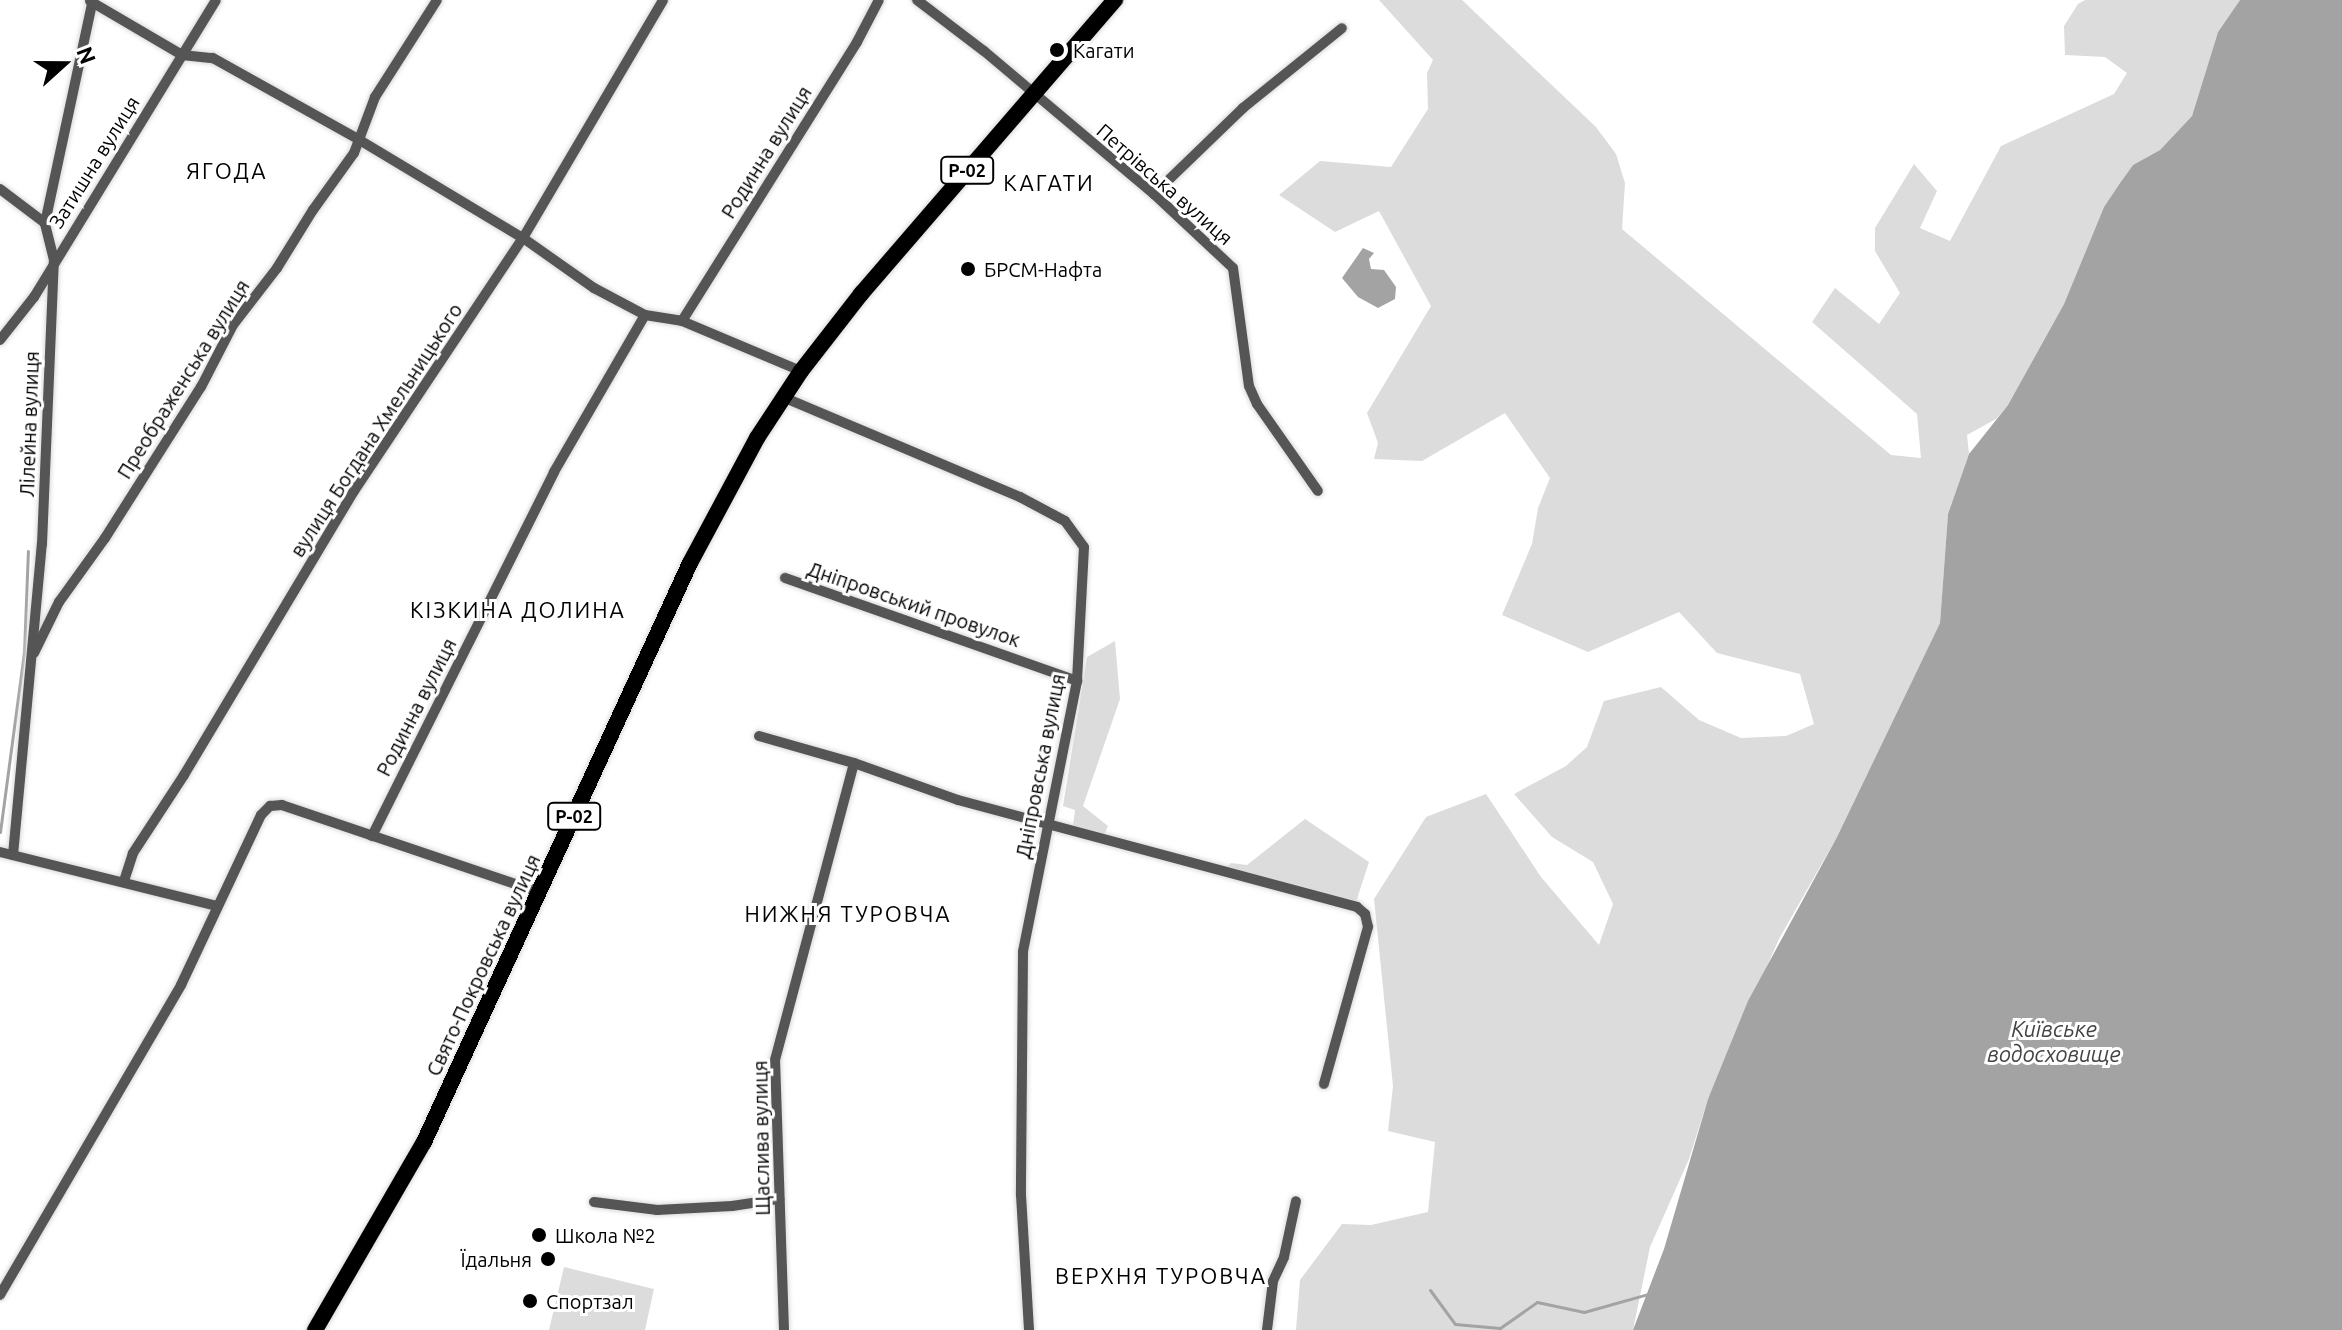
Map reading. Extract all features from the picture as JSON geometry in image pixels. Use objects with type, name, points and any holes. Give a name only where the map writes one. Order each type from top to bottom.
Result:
[{"type":"main road","name":"Р-02","points":[[1029,96],[1115,0]]},
{"type":"main road","name":"Свято-Покровська вулиця","points":[[315,1330],[424,1142],[690,563],[757,438],[801,371],[861,294],[1029,96]]},
{"type":"street","name":"Затишна вулиця","points":[[0,340],[34,297],[216,0]]},
{"type":"street","name":"Преображенська вулиця","points":[[33,654],[59,602],[105,538],[201,387],[233,325],[277,268],[354,153],[375,97],[437,0]]},
{"type":"street","name":"вулиця Богдана Хмельницького","points":[[124,881],[133,853],[184,775],[354,491],[523,238],[663,0]]},
{"type":"street","name":"Родинна вулиця","points":[[682,321],[857,42],[879,0]]},
{"type":"street","name":"Петрівська вулиця","points":[[917,0],[984,51],[1029,96],[1154,194],[1233,268],[1249,386],[1257,404],[1318,491]]},
{"type":"street","points":[[92,1],[182,55],[213,58],[358,139],[523,238],[594,288],[645,315],[682,321],[801,371]]},
{"type":"street","name":"Лілейна вулиця","points":[[13,855],[33,654],[54,260],[45,223],[92,1]]},
{"type":"street","points":[[1154,194],[1243,108],[1342,28]]},
{"type":"street","points":[[0,189],[45,223]]},
{"type":"street","name":"Родинна вулиця","points":[[372,836],[554,472],[645,315]]},
{"type":"street","name":"Дніпровська вулиця","points":[[783,397],[1020,497],[1065,521],[1084,547],[1077,681],[1023,952],[1021,1195],[1029,1330]]},
{"type":"street","name":"Дніпровський провулок","points":[[785,578],[1077,681]]},
{"type":"street","points":[[759,736],[854,763],[958,800],[1357,907],[1365,914],[1368,927],[1324,1084]]},
{"type":"street","name":"Щаслива вулиця","points":[[784,1330],[775,1060],[854,763]]},
{"type":"street","points":[[0,1295],[181,985],[261,815],[270,806],[282,805],[539,892]]},
{"type":"street","points":[[0,852],[216,906]]},
{"type":"street","points":[[594,1202],[657,1210],[732,1206],[779,1199]]},
{"type":"street","points":[[1267,1330],[1273,1281],[1284,1257],[1296,1201]]},
{"type":"shaded area","points":[[1379,0],[1462,0],[1596,127],[1616,154],[1625,183],[1622,229],[1891,455],[1921,458],[1917,414],[1812,322],[1835,288],[1879,324],[1900,293],[1875,251],[1875,228],[1914,164],[1937,191],[1920,228],[1950,241],[2001,146],[2114,94],[2127,73],[2105,57],[2065,55],[2064,26],[2078,4],[2085,0],[2240,0],[2218,32],[2192,116],[2160,150],[2133,165],[2120,183],[2104,207],[2064,304],[2008,405],[1996,419],[1967,435],[1969,454],[1948,514],[1940,623],[1837,837],[1779,939],[1708,1099],[1689,1159],[1650,1247],[1633,1330],[1296,1330],[1300,1280],[1342,1224],[1371,1225],[1428,1212],[1435,1142],[1388,1131],[1393,1086],[1374,899],[1426,817],[1486,794],[1541,877],[1599,945],[1613,904],[1593,862],[1552,837],[1514,794],[1566,766],[1587,747],[1604,701],[1661,687],[1699,720],[1741,738],[1786,736],[1814,724],[1800,674],[1717,653],[1679,612],[1588,652],[1502,615],[1532,544],[1538,508],[1550,478],[1505,413],[1422,461],[1374,459],[1378,443],[1367,413],[1431,306],[1379,211],[1335,232],[1279,195],[1320,161],[1391,167],[1428,109],[1427,73],[1433,60]]},
{"type":"shaded area","points":[[1115,641],[1120,699],[1083,806],[1108,826],[1104,835],[1073,826],[1075,810],[1063,806],[1087,657]]},
{"type":"shaded area","points":[[1305,819],[1369,862],[1356,902],[1227,867],[1231,863],[1247,865]]},
{"type":"shaded area","points":[[564,1267],[654,1289],[645,1330],[549,1330]]},
{"type":"water","name":"Київське водосховище","points":[[2240,0],[2342,0],[2342,1330],[1633,1330],[1664,1249],[1708,1099],[1748,1001],[1837,837],[1940,623],[1948,514],[1969,454],[2008,405],[2064,304],[2104,207],[2133,165],[2160,150],[2192,116],[2218,32]]},
{"type":"water","points":[[1363,248],[1374,253],[1369,259],[1371,269],[1384,270],[1396,287],[1395,299],[1378,308],[1358,297],[1342,278]]},
{"type":"waterway","points":[[0,832],[24,653],[28,551]]},
{"type":"waterway","points":[[1430,1290],[1455,1324],[1500,1328],[1537,1302],[1584,1312],[1648,1294]]},
{"type":"place","name":"Кагати","points":[[1057,50]]},
{"type":"place","name":"БРСМ-Нафта","points":[[968,269]]},
{"type":"place","name":"Школа №2","points":[[539,1235]]},
{"type":"place","name":"Їдальня","points":[[548,1259]]},
{"type":"place","name":"Спортзал","points":[[530,1301]]},
{"type":"district","name":"ЯГОДА","points":[[227,171]]},
{"type":"district","name":"КАГАТИ","points":[[1049,183]]},
{"type":"district","name":"КІЗКИНА ДОЛИНА","points":[[518,610]]},
{"type":"district","name":"НИЖНЯ ТУРОВЧА","points":[[848,914]]},
{"type":"district","name":"ВЕРХНЯ ТУРОВЧА","points":[[1161,1276]]}]
